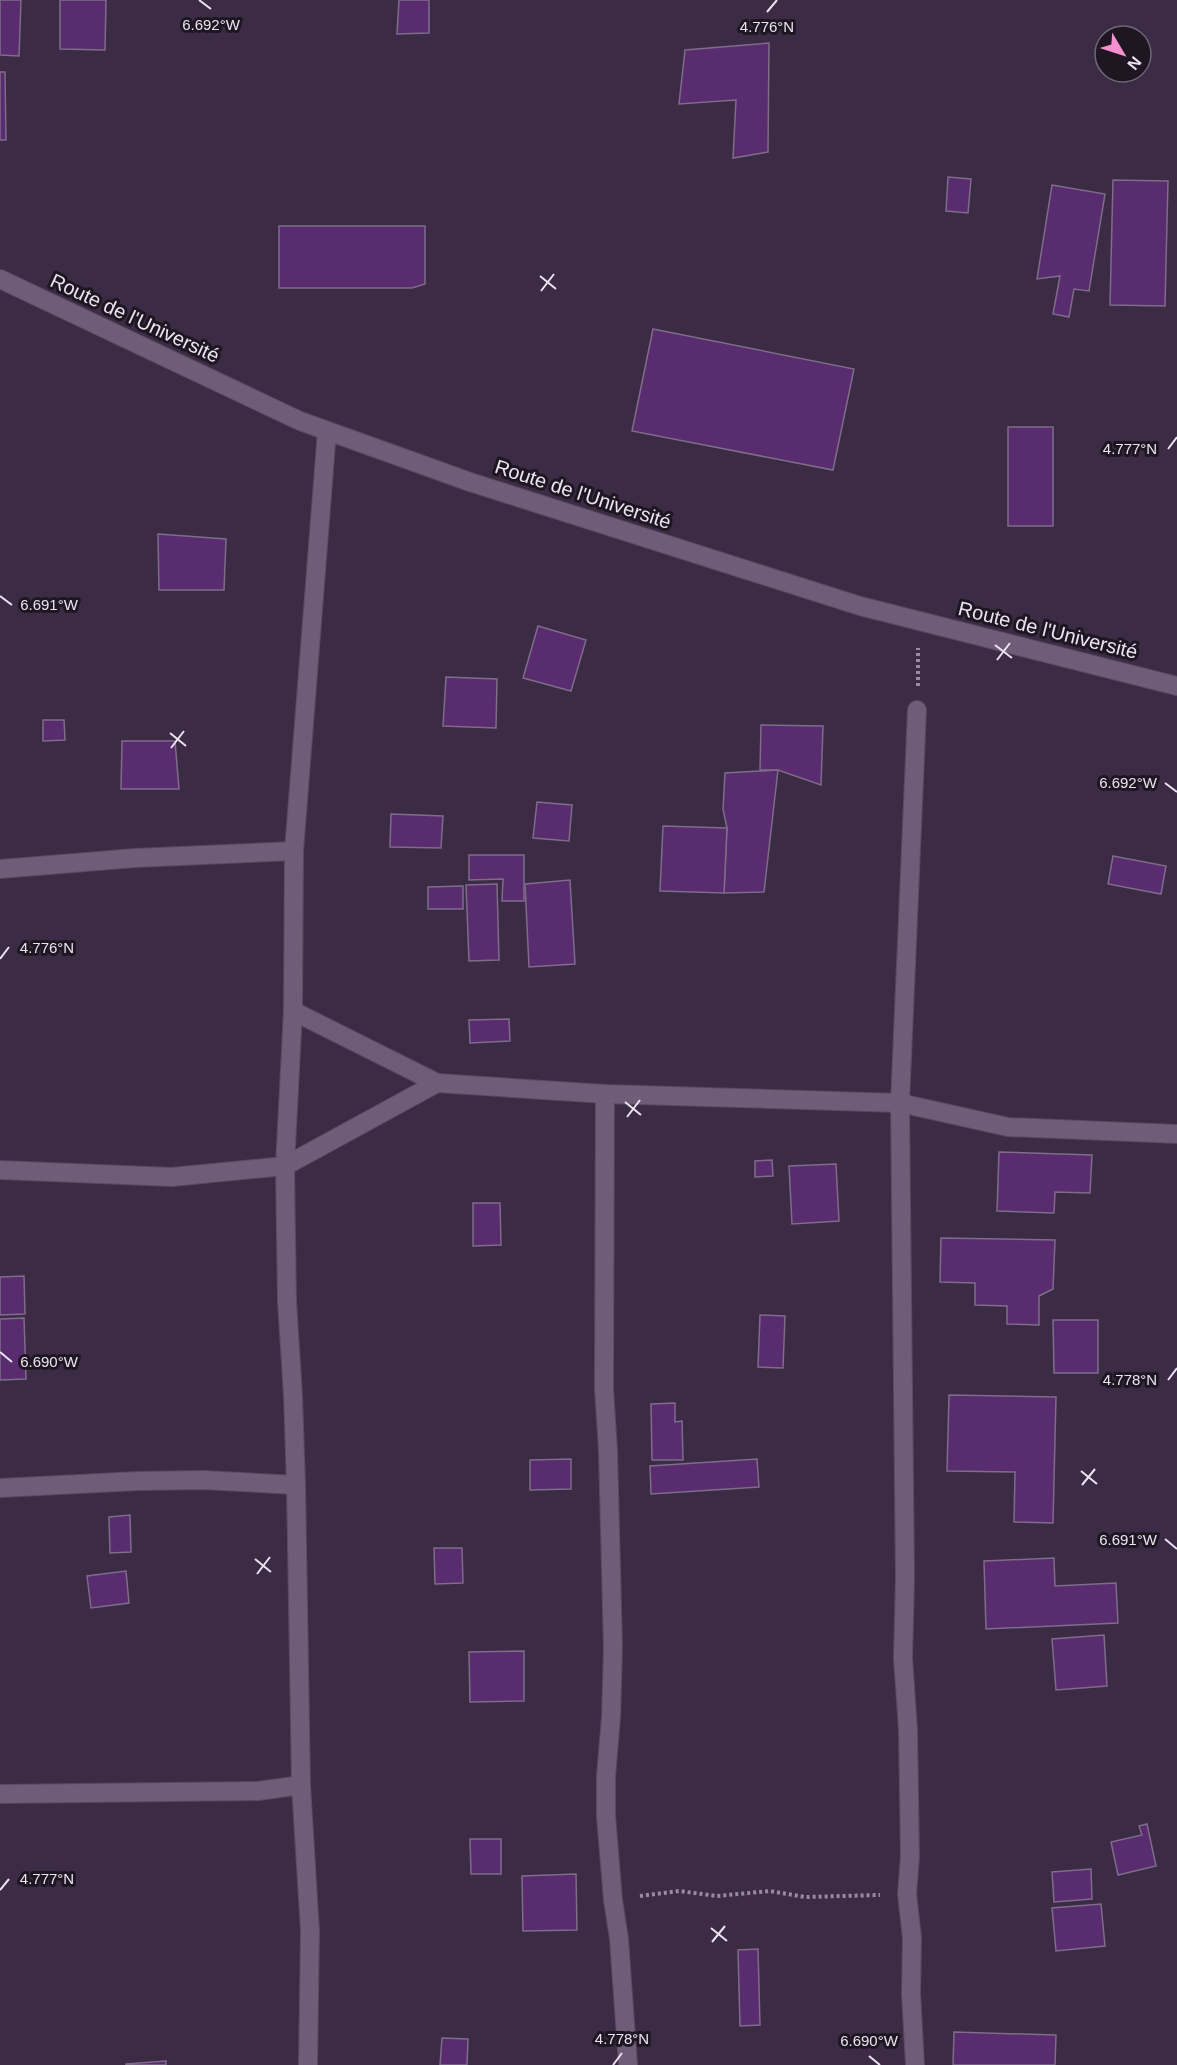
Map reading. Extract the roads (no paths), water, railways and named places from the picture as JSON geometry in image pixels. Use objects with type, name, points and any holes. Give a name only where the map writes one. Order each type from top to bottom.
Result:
[{"type":"street","name":"Route de l'Université","points":[[0,279],[300,420],[470,482],[860,606],[1177,686]]},
{"type":"street","points":[[308,2065],[310,1931],[301,1785],[296,1485],[287,1302],[285,1166],[293,1011],[294,851],[327,431]]},
{"type":"street","points":[[915,2065],[911,1994],[912,1938],[908,1894],[910,1856],[908,1730],[903,1658],[905,1578],[900,1103],[917,710]]},
{"type":"street","points":[[0,869],[135,858],[294,851]]},
{"type":"street","points":[[293,1011],[437,1083],[605,1094],[900,1103],[1008,1127],[1177,1134]]},
{"type":"street","points":[[0,1170],[172,1177],[285,1166],[437,1083]]},
{"type":"street","points":[[605,1094],[604,1388],[608,1450],[613,1648],[606,1816],[613,1900],[619,1939],[628,2065]]},
{"type":"street","points":[[0,1488],[81,1483],[203,1480],[296,1485]]},
{"type":"street","points":[[0,1794],[258,1791],[301,1785]]}]
